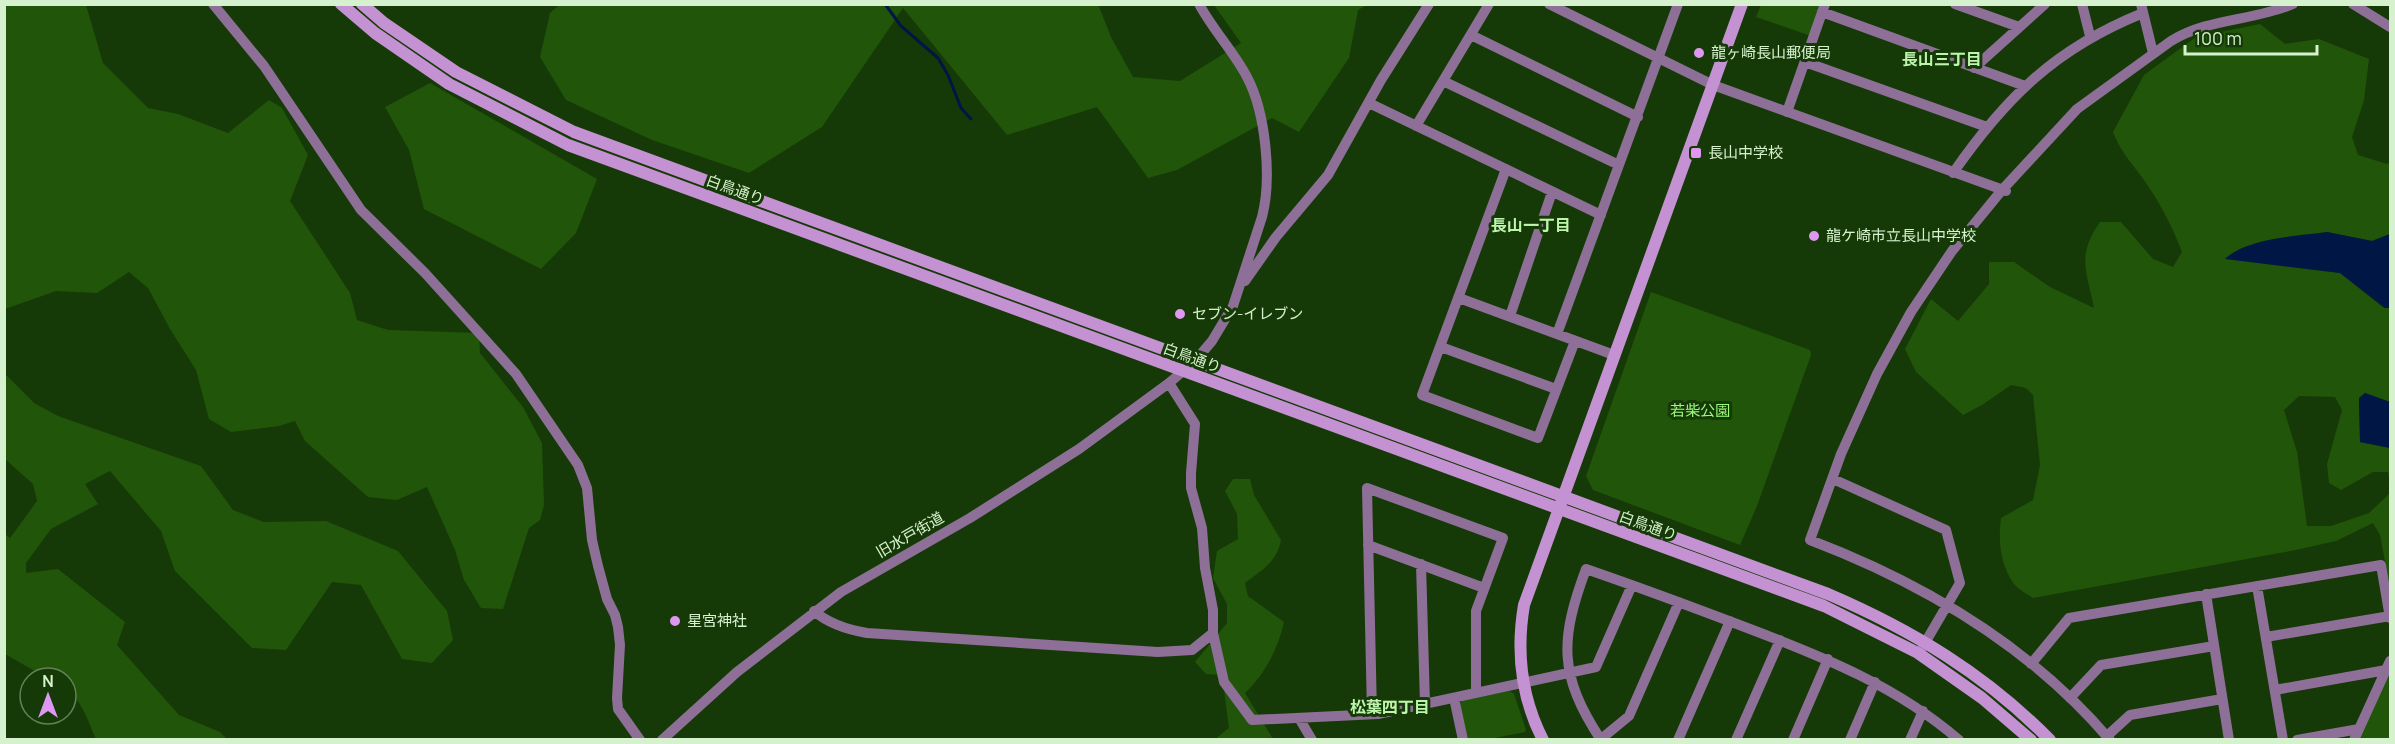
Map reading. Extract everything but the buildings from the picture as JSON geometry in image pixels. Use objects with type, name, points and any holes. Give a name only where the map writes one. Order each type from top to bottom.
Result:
[{"type":"main road","name":"白鳥通り","points":[[341,4],[375,33],[449,84],[568,145],[1824,606],[1918,653],[1982,698],[2031,740]]},
{"type":"main road","name":"白鳥通り","points":[[362,4],[384,23],[456,72],[574,132],[1828,594],[1927,642],[1990,687],[2050,740]]},
{"type":"main road","points":[[1543,740],[1533,717],[1523,683],[1520,640],[1524,605],[1742,4]]},
{"type":"street","points":[[213,4],[264,66],[361,210],[425,273],[516,374],[578,465],[587,488],[592,540],[598,566],[618,627],[620,645],[616,698],[618,709],[640,740]]},
{"type":"street","points":[[1199,4],[1247,77],[1259,112],[1263,137],[1266,204],[1240,288]]},
{"type":"street","points":[[1240,288],[1276,237],[1328,175],[1429,4]]},
{"type":"street","points":[[1416,126],[1489,4]]},
{"type":"street","points":[[1549,4],[1713,85],[2004,190]]},
{"type":"street","points":[[1557,334],[1678,4]]},
{"type":"street","points":[[1954,4],[1969,7],[2019,27]]},
{"type":"street","points":[[1974,68],[2045,4]]},
{"type":"street","points":[[2082,4],[2090,36]]},
{"type":"street","points":[[2222,699],[2130,715],[2108,738],[2070,698],[2031,664],[1948,605],[1874,565],[1810,540],[1841,454],[1877,374],[1911,312],[1952,251],[2004,190],[2077,109],[2182,34],[2293,4]]},
{"type":"street","points":[[2354,4],[2391,27]]},
{"type":"street","points":[[1787,112],[1823,8],[2025,86]]},
{"type":"street","points":[[1953,172],[1987,127],[2025,86],[2090,36],[2142,9],[2154,53]]},
{"type":"street","points":[[1471,35],[1638,117]]},
{"type":"street","points":[[1805,62],[1987,127]]},
{"type":"street","points":[[1443,81],[1619,165]]},
{"type":"street","points":[[1369,103],[1601,215]]},
{"type":"street","points":[[1506,169],[1422,395],[1538,438],[1575,340]]},
{"type":"street","points":[[1510,316],[1552,192]]},
{"type":"street","name":"旧水戸街道","points":[[662,740],[737,672],[841,592],[970,518],[1079,449],[1170,383],[1195,361],[1212,341],[1233,306],[1240,288]]},
{"type":"street","points":[[1459,298],[1614,355]]},
{"type":"street","points":[[1441,347],[1556,389]]},
{"type":"street","points":[[1170,383],[1195,424],[1191,488],[1202,528],[1205,568],[1213,610],[1213,633],[1224,682],[1252,720],[1372,714],[1596,667],[1632,585]]},
{"type":"street","points":[[1833,479],[1946,530],[1960,583],[1927,642],[1918,653]]},
{"type":"street","points":[[1372,714],[1367,488],[1503,538],[1476,611],[1476,693]]},
{"type":"street","points":[[1368,544],[1484,588]]},
{"type":"street","points":[[1421,564],[1425,704]]},
{"type":"street","points":[[2031,664],[2069,618],[2381,565],[2390,617],[2266,637]]},
{"type":"street","points":[[1679,602],[1629,716],[1601,739],[1586,716],[1569,674],[1568,626],[1573,604],[1586,569],[1679,602],[1828,659],[1875,682],[1923,711],[1959,740]]},
{"type":"street","points":[[2257,586],[2283,740]]},
{"type":"street","points":[[2206,594],[2229,740]]},
{"type":"street","points":[[814,611],[834,623],[854,631],[867,633],[1158,652],[1192,650],[1213,633]]},
{"type":"street","points":[[1678,740],[1730,621]]},
{"type":"street","points":[[1736,740],[1780,640]]},
{"type":"street","points":[[2070,698],[2101,665],[2214,646]]},
{"type":"street","points":[[1793,740],[1828,659]]},
{"type":"street","points":[[2275,690],[2388,665]]},
{"type":"street","points":[[2297,740],[2356,734],[2388,665]]},
{"type":"street","points":[[1850,740],[1875,682]]},
{"type":"street","points":[[1454,698],[1463,740]]},
{"type":"street","points":[[1911,740],[1923,711]]},
{"type":"street","points":[[1299,718],[1312,740]]},
{"type":"green space","points":[[1098,4],[1111,37],[1133,77],[1180,81],[1241,43],[1214,5],[1367,5],[1358,10],[1349,58],[1299,132],[1272,118],[1177,170],[1148,178],[1097,107],[1007,135],[903,8],[822,127],[749,173],[652,140],[566,100],[540,57],[550,13],[559,5]]},
{"type":"green space","points":[[4,5],[86,5],[103,63],[148,108],[178,114],[228,133],[269,100],[282,108],[308,155],[290,201],[350,293],[357,320],[388,330],[479,333],[480,353],[523,407],[542,443],[544,505],[540,520],[529,528],[503,609],[481,608],[464,580],[455,550],[427,487],[397,500],[368,497],[305,441],[295,421],[279,426],[231,432],[209,419],[196,370],[148,288],[129,272],[97,293],[56,291],[5,309]]},
{"type":"green space","points":[[1761,5],[1822,5],[1811,36],[1756,17]]},
{"type":"green space","points":[[2260,24],[2285,44],[2319,39],[2369,59],[2364,100],[2352,137],[2358,155],[2387,164],[2390,162],[2390,234],[2372,241],[2327,232],[2225,258],[2340,273],[2384,308],[2390,308],[2390,402],[2365,393],[2359,398],[2360,442],[2390,448],[2390,482],[2388,472],[2373,472],[2341,490],[2329,483],[2327,464],[2342,410],[2335,397],[2299,396],[2284,410],[2297,452],[2307,526],[2331,526],[2369,513],[2390,493],[2390,588],[2380,535],[2373,523],[2336,541],[2291,551],[2033,598],[2016,586],[2009,577],[2001,552],[2000,535],[2001,518],[2033,500],[2040,465],[2033,395],[2026,388],[2011,385],[1963,415],[1916,372],[1905,349],[1931,299],[1958,321],[1989,284],[1989,262],[2014,262],[2050,287],[2094,308],[2085,264],[2088,245],[2100,222],[2121,222],[2153,259],[2173,267],[2182,252],[2173,231],[2157,200],[2124,153],[2113,132],[2144,75],[2196,37]]},
{"type":"green space","points":[[430,83],[597,179],[576,233],[541,269],[424,209],[409,150],[385,107]]},
{"type":"green space","name":"若柴公園","points":[[1651,292],[1810,350],[1811,355],[1757,506],[1740,545],[1593,490],[1586,476]]},
{"type":"green space","points":[[5,374],[34,403],[58,416],[201,466],[233,510],[264,522],[326,521],[398,551],[447,611],[453,640],[432,663],[402,659],[361,585],[332,582],[286,650],[252,648],[175,571],[161,531],[110,471],[85,484],[98,504],[51,529],[26,563],[26,573],[58,569],[125,622],[117,645],[179,715],[220,732],[227,739],[96,739],[78,702],[78,666],[26,666],[5,654],[5,534],[10,538],[37,501],[33,484],[5,459]]},
{"type":"green space","points":[[1233,479],[1250,479],[1254,495],[1281,540],[1272,560],[1245,583],[1248,596],[1284,622],[1270,660],[1259,678],[1245,693],[1273,739],[1215,739],[1229,728],[1222,675],[1206,674],[1195,662],[1227,623],[1227,604],[1213,578],[1217,551],[1238,539],[1237,514],[1225,491]]},
{"type":"green space","points":[[2390,668],[2390,739],[2355,739]]},
{"type":"green space","points":[[1510,691],[1514,694],[1525,732],[1490,739],[1466,739],[1459,705],[1463,700]]},
{"type":"water","points":[[2327,232],[2372,241],[2390,234],[2390,308],[2385,308],[2340,273],[2225,259],[2246,246],[2259,242]]},
{"type":"water","points":[[2365,393],[2390,402],[2390,448],[2360,442],[2359,398]]},
{"type":"waterway","points":[[885,4],[901,26],[938,58],[948,75],[961,108],[971,119]]},
{"type":"place","name":"龍ヶ崎長山郵便局","points":[[1699,53]]},
{"type":"place","name":"長山中学校","points":[[1696,153]]},
{"type":"place","name":"龍ケ崎市立長山中学校","points":[[1814,236]]},
{"type":"place","name":"セブン-イレブン","points":[[1180,314]]},
{"type":"place","name":"星宮神社","points":[[675,621]]},
{"type":"district","name":"長山三丁目","points":[[1942,59]]},
{"type":"district","name":"長山一丁目","points":[[1531,225]]},
{"type":"district","name":"松葉四丁目","points":[[1390,707]]}]
